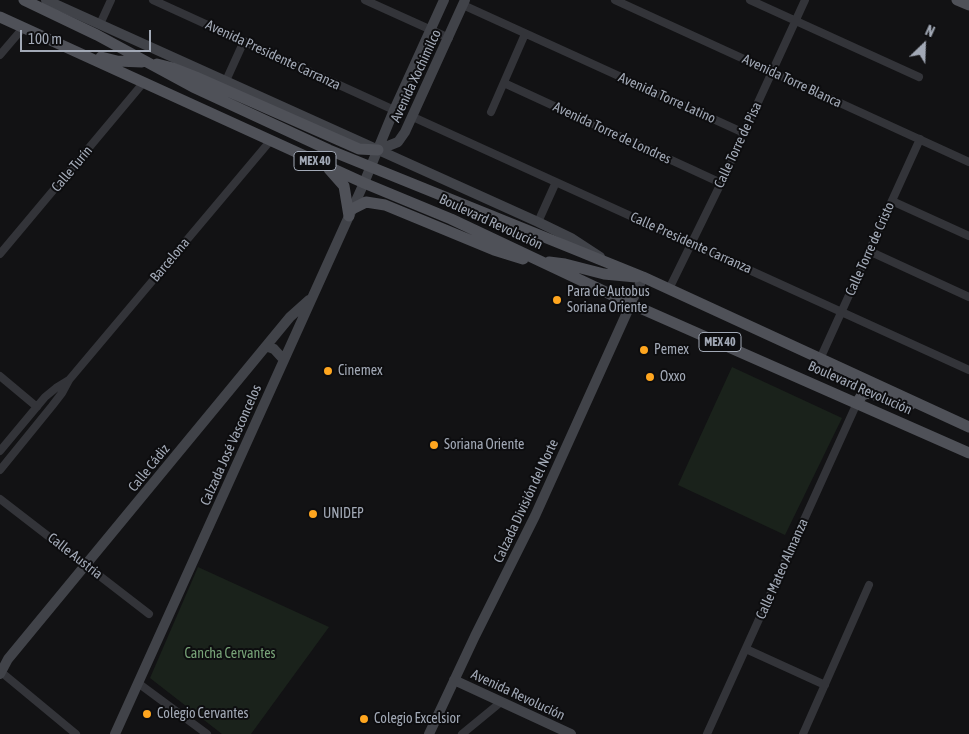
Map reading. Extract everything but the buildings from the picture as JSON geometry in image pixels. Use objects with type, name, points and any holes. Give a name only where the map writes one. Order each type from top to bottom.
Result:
[{"type":"main road","name":"MEX 40","points":[[24,0],[97,35],[145,62],[235,107],[329,150],[643,277],[969,427]]},
{"type":"main road","points":[[46,0],[100,24],[359,149],[378,150],[538,222],[577,241],[608,263]]},
{"type":"main road","name":"Avenida Xochimilco","points":[[372,167],[394,110],[444,0]]},
{"type":"main road","points":[[957,0],[969,6]]},
{"type":"main road","name":"Avenida Xochimilco","points":[[378,150],[398,142],[413,117],[464,3]]},
{"type":"main road","name":"Boulevard Revolución","points":[[0,17],[364,183],[451,219],[631,304],[969,453]]},
{"type":"main road","points":[[73,50],[117,61],[145,62],[173,68],[224,85]]},
{"type":"main road","points":[[324,164],[344,186],[351,213],[366,202],[386,205],[515,257],[565,264],[616,276],[643,277]]},
{"type":"main road","name":"Calzada José Vasconcelos","points":[[115,734],[372,167]]},
{"type":"main road","name":"Calzada División del Norte","points":[[429,734],[535,516],[643,277]]},
{"type":"main road","name":"Calle Cádiz","points":[[2,668],[290,317],[313,296]]},
{"type":"main road","points":[[266,346],[274,349],[284,360]]},
{"type":"main road","points":[[857,403],[862,395],[868,393],[896,402],[926,407]]},
{"type":"main road","name":"Avenida Revolución","points":[[454,680],[570,734]]},
{"type":"street","points":[[100,24],[111,0]]},
{"type":"street","name":"Avenida Presidente Carranza","points":[[153,0],[394,110]]},
{"type":"street","points":[[368,0],[448,38]]},
{"type":"street","name":"Avenida Torre Blanca","points":[[615,0],[969,162]]},
{"type":"street","points":[[750,0],[919,77]]},
{"type":"street","name":"Calle Torre de Pisa","points":[[670,289],[805,0]]},
{"type":"street","name":"Avenida Torre Latino","points":[[464,3],[525,34],[744,133]]},
{"type":"street","points":[[0,55],[24,28]]},
{"type":"street","points":[[491,112],[525,34]]},
{"type":"street","points":[[224,85],[244,42]]},
{"type":"street","name":"Calle Turín","points":[[0,254],[144,82]]},
{"type":"street","name":"Avenida Torre de Londres","points":[[504,83],[721,183]]},
{"type":"street","name":"Calle Presidente Carranza","points":[[413,117],[969,370]]},
{"type":"street","name":"Calle Torre de Cristo","points":[[820,359],[920,139]]},
{"type":"street","name":"Barcelona","points":[[0,470],[57,399],[69,380],[271,140]]},
{"type":"street","points":[[538,222],[556,182]]},
{"type":"street","points":[[892,201],[969,236]]},
{"type":"street","points":[[870,251],[969,297]]},
{"type":"street","points":[[0,376],[37,407]]},
{"type":"street","name":"Barcelona","points":[[0,451],[37,407],[56,388],[69,380]]},
{"type":"street","name":"Calle Mateo Almanza","points":[[707,734],[857,403]]},
{"type":"street","name":"Calle Austria","points":[[0,499],[149,614]]},
{"type":"street","points":[[803,734],[869,585]]},
{"type":"street","points":[[746,649],[825,685]]},
{"type":"street","points":[[2,668],[76,734]]},
{"type":"street","points":[[138,683],[207,734]]},
{"type":"street","points":[[462,734],[501,702]]},
{"type":"green space","points":[[732,367],[842,418],[785,535],[678,485]]},
{"type":"green space","name":"Cancha Cervantes","points":[[198,567],[329,627],[251,734],[222,734],[150,678]]},
{"type":"place","name":"Para de Autobus Soriana Oriente","points":[[557,300]]},
{"type":"place","name":"Pemex","points":[[644,350]]},
{"type":"place","name":"Cinemex","points":[[328,371]]},
{"type":"place","name":"Oxxo","points":[[650,377]]},
{"type":"place","name":"Soriana Oriente","points":[[434,445]]},
{"type":"place","name":"UNIDEP","points":[[313,514]]},
{"type":"place","name":"Colegio Cervantes","points":[[147,714]]},
{"type":"place","name":"Colegio Excelsior","points":[[364,719]]}]
